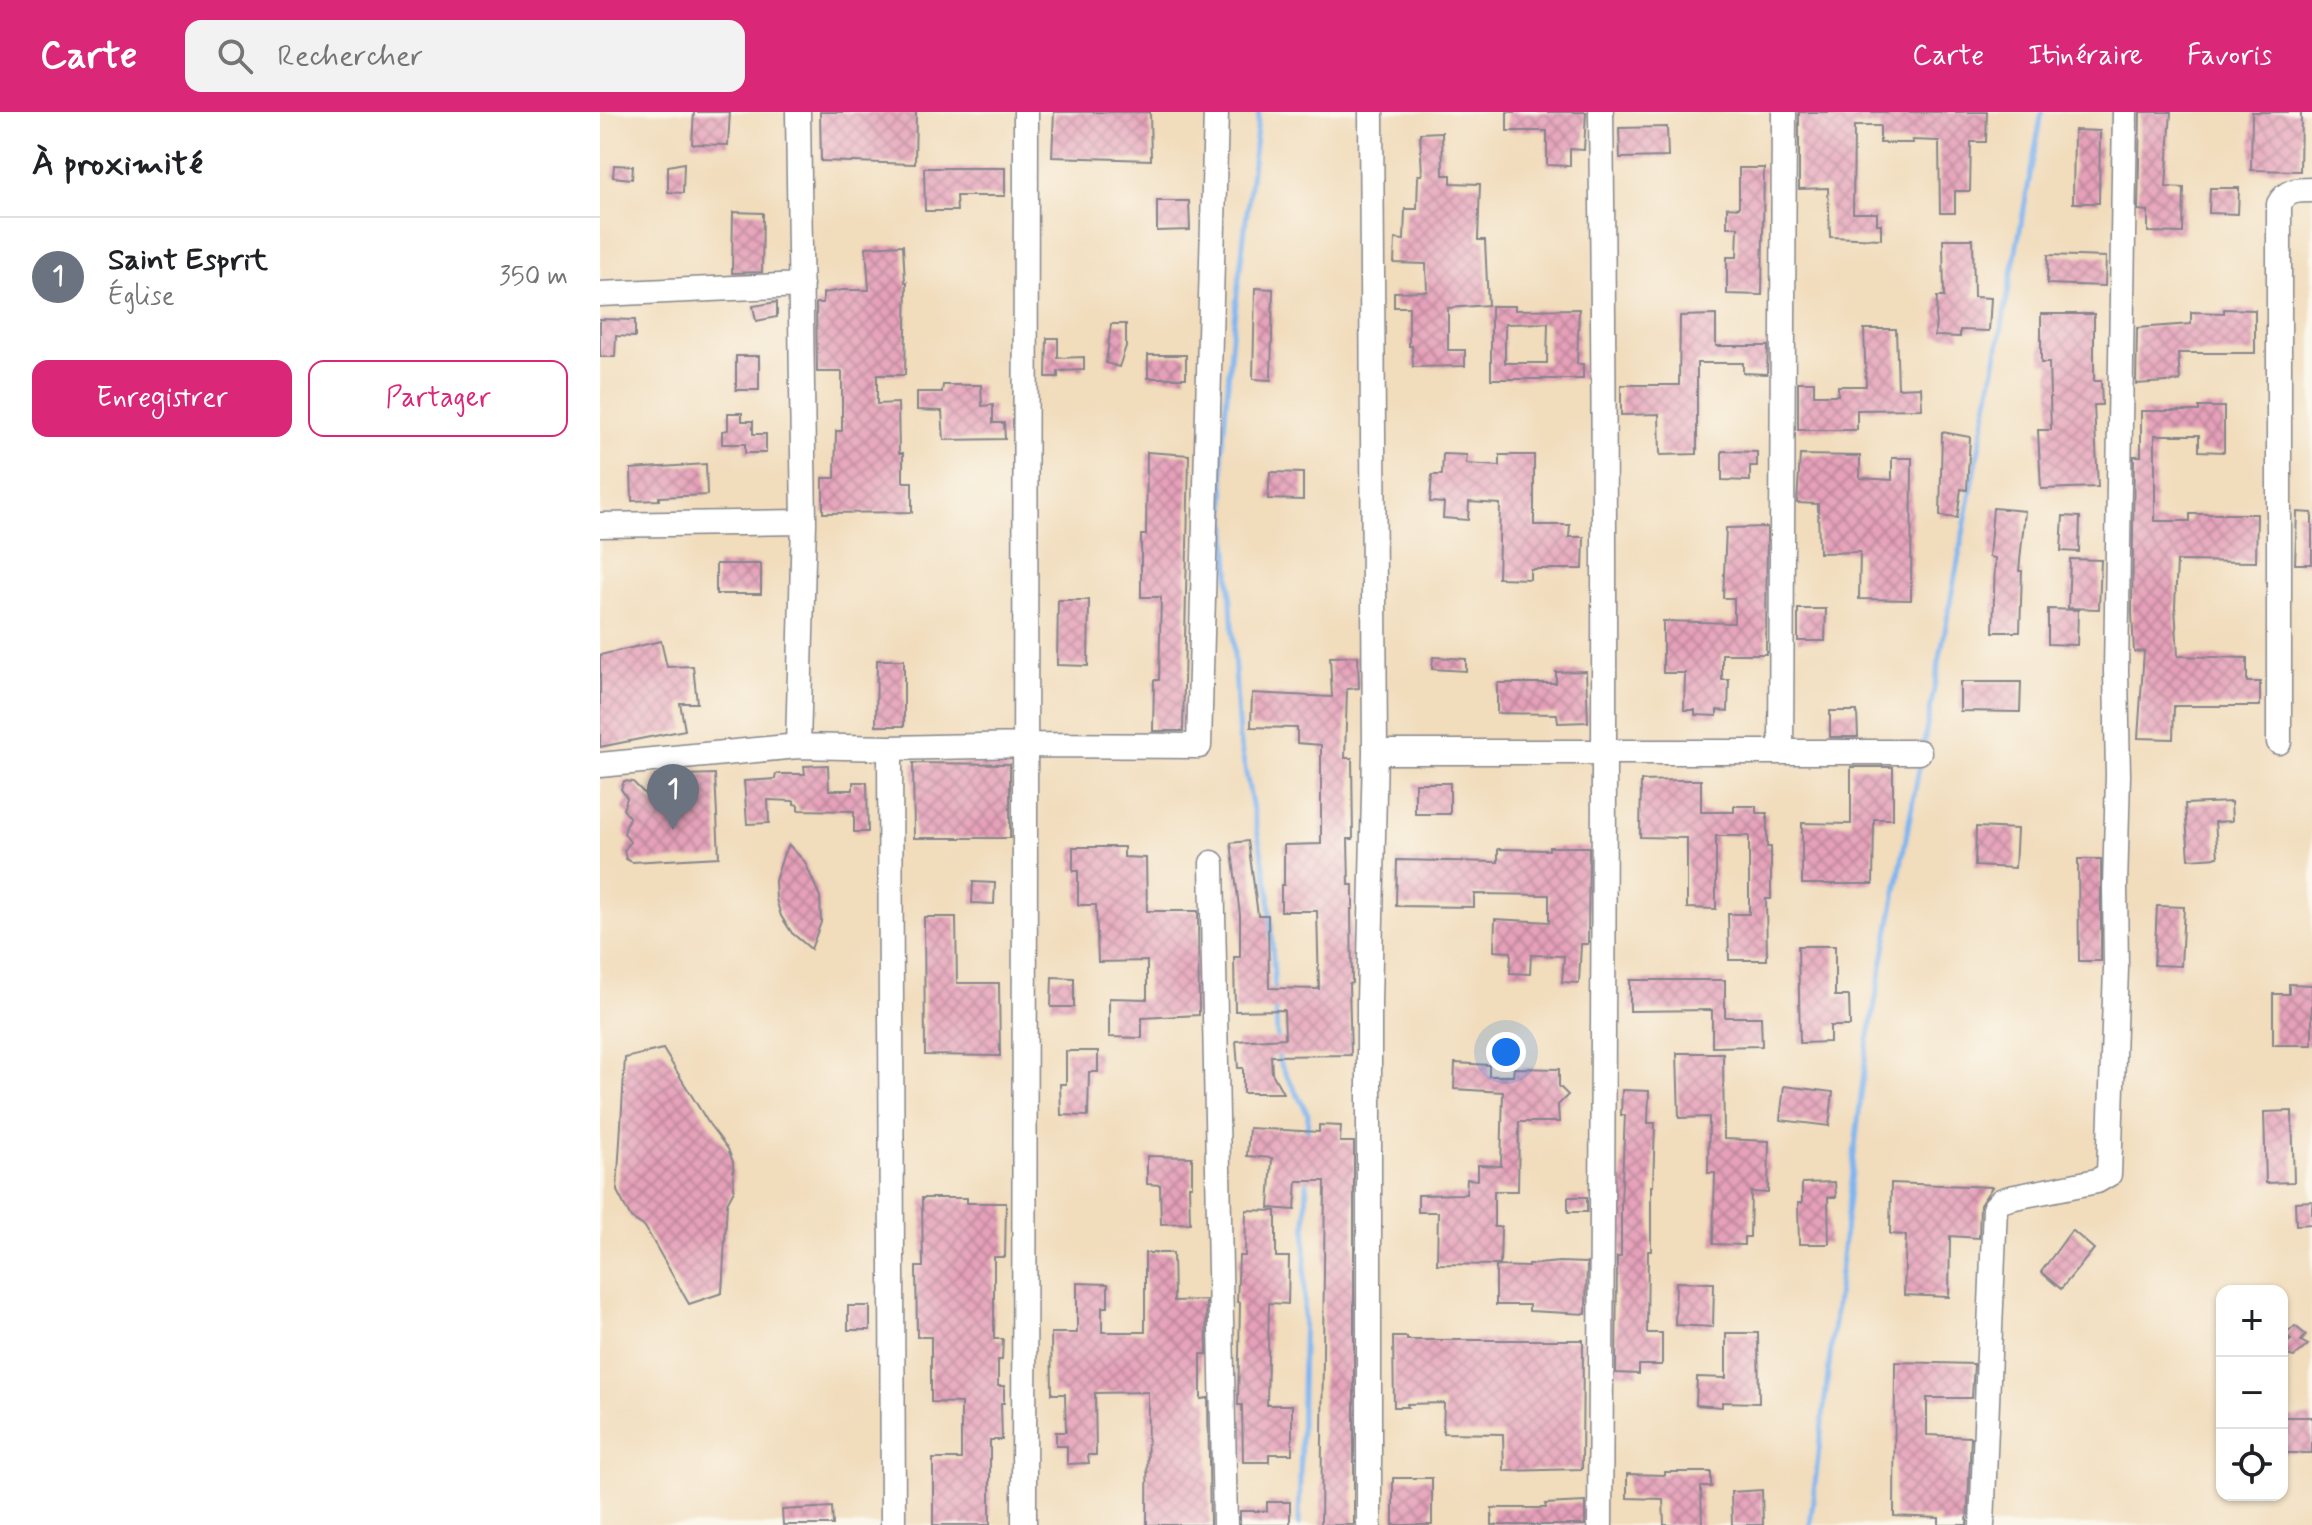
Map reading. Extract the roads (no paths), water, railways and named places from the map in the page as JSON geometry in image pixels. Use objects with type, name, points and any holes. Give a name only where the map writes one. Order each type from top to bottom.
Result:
[{"type":"street","points":[[798,112],[804,522],[798,746]]},
{"type":"street","points":[[1024,1525],[1026,112]]},
{"type":"street","points":[[600,765],[798,746],[1196,747],[1200,744],[1216,112]]},
{"type":"street","points":[[1369,1525],[1369,1001],[1375,752],[1371,112]]},
{"type":"street","points":[[1600,1525],[1605,753],[1601,112]]},
{"type":"street","points":[[1781,752],[1784,112]]},
{"type":"street","points":[[1982,1525],[1995,1207],[2010,1198],[2097,1181],[2109,1174],[2116,968],[2116,671],[2125,112]]},
{"type":"street","points":[[2279,742],[2279,204],[2285,194],[2294,190],[2312,190]]},
{"type":"street","points":[[600,294],[801,285]]},
{"type":"street","points":[[600,525],[804,522]]},
{"type":"street","points":[[890,748],[893,1525]]},
{"type":"street","points":[[1375,752],[1919,752]]},
{"type":"street","points":[[1212,863],[1225,1525]]},
{"type":"waterway","points":[[1259,112],[1232,336],[1222,452],[1239,738],[1269,891],[1275,993]]},
{"type":"waterway","points":[[1923,748],[2042,112]]},
{"type":"waterway","points":[[1810,1525],[1867,1046],[1921,758]]},
{"type":"waterway","points":[[1275,1003],[1279,1062],[1308,1114],[1307,1138]]},
{"type":"waterway","points":[[1299,1525],[1307,1176]]},
{"type":"place","name":"Saint Esprit","points":[[673,830]]}]
